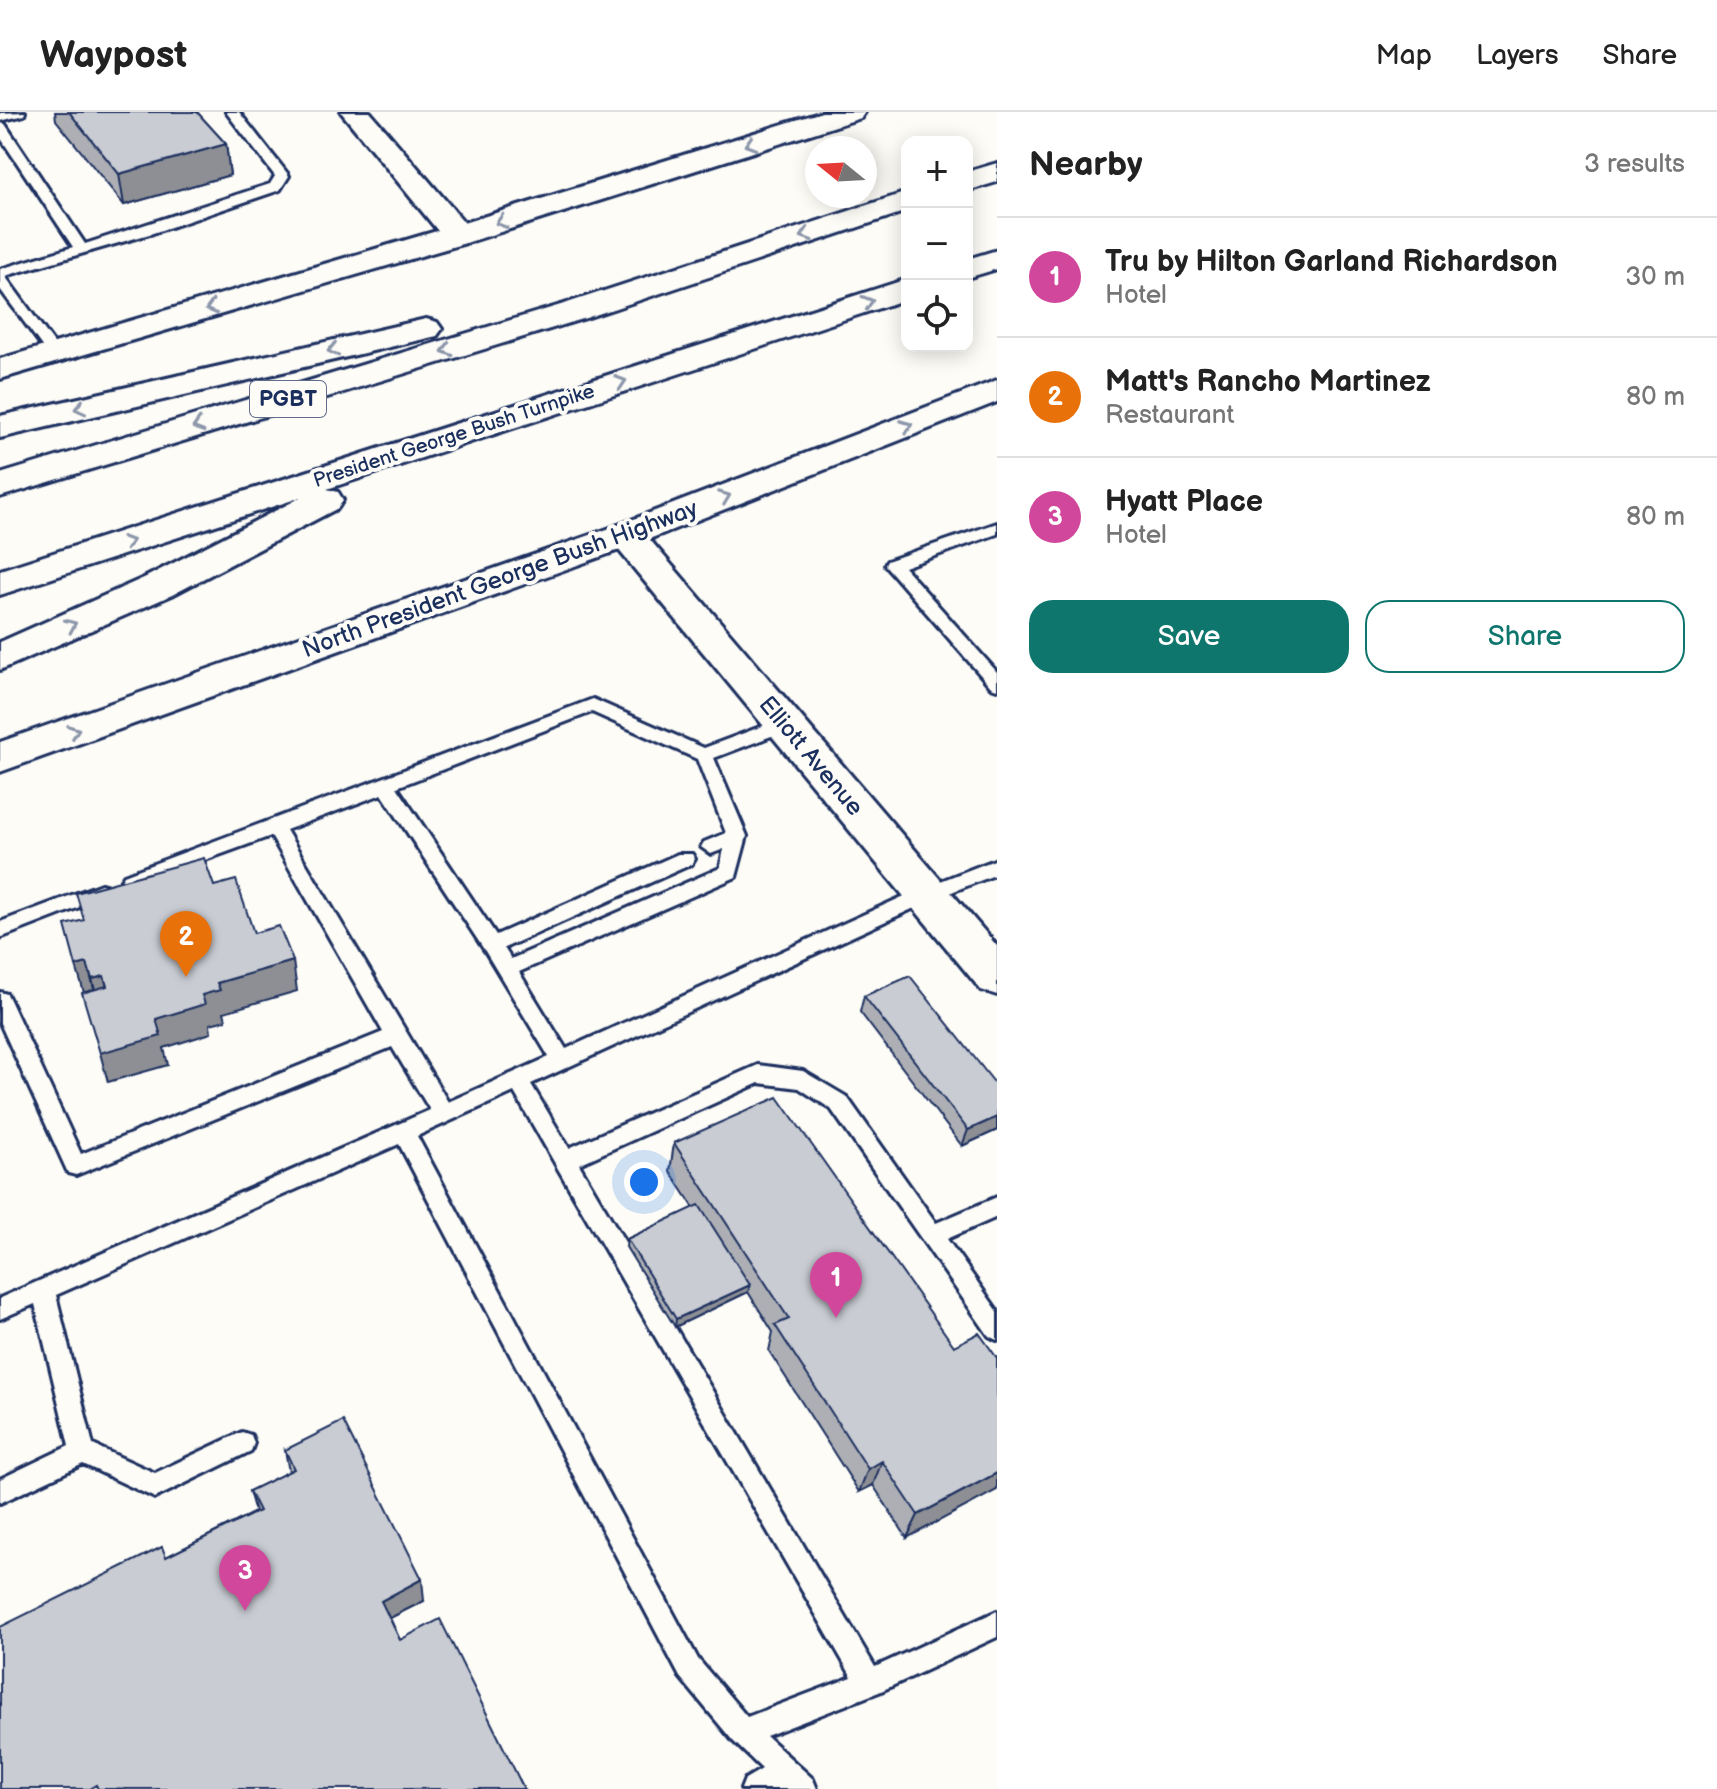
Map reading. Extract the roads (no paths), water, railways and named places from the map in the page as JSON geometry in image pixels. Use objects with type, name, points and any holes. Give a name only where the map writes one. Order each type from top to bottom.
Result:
[{"type":"main road","points":[[355,112],[458,235]]},
{"type":"main road","points":[[0,369],[458,235],[851,112]]},
{"type":"main road","points":[[973,180],[997,172]]},
{"type":"main road","name":"PGBT","points":[[0,486],[575,311],[901,203]]},
{"type":"main road","points":[[973,267],[997,259]]},
{"type":"main road","name":"President George Bush Turnpike","points":[[0,583],[901,291]]},
{"type":"main road","points":[[0,427],[471,319],[575,311]]},
{"type":"main road","name":"North President George Bush Highway","points":[[0,757],[626,535],[997,390]]},
{"type":"main road","points":[[0,657],[159,586],[440,441]]},
{"type":"main road","name":"Elliott Avenue","points":[[626,535],[997,977]]},
{"type":"lane","points":[[0,117],[19,112]]},
{"type":"lane","points":[[54,353],[0,276],[275,187],[282,176],[232,112]]},
{"type":"lane","points":[[0,127],[82,250]]},
{"type":"lane","points":[[997,528],[893,565],[997,683]]},
{"type":"lane","points":[[0,930],[593,705],[704,755],[737,836],[729,872],[507,969]]},
{"type":"lane","points":[[704,755],[784,724]]},
{"type":"lane","points":[[385,784],[492,945],[562,1060]]},
{"type":"lane","points":[[275,827],[444,1115]]},
{"type":"lane","points":[[711,847],[737,836]]},
{"type":"lane","points":[[492,945],[685,859]]},
{"type":"lane","points":[[0,1309],[444,1115],[927,894],[997,866]]},
{"type":"lane","points":[[0,1000],[76,1166],[396,1036]]},
{"type":"lane","points":[[565,1160],[758,1074],[803,1080],[839,1103],[997,1329]]},
{"type":"lane","points":[[518,1080],[870,1683]]},
{"type":"lane","points":[[404,1132],[689,1668],[742,1732],[803,1789]]},
{"type":"lane","points":[[932,1235],[997,1207]]},
{"type":"lane","points":[[43,1290],[83,1452]]},
{"type":"lane","points":[[83,1452],[155,1486],[242,1443]]},
{"type":"lane","points":[[0,1491],[83,1452]]},
{"type":"lane","points":[[742,1732],[870,1683],[997,1624]]},
{"type":"lane","points":[[755,1789],[782,1771]]},
{"type":"place","name":"Matt's Rancho Martinez","points":[[186,977]]},
{"type":"place","name":"Tru by Hilton Garland Richardson","points":[[836,1318]]},
{"type":"place","name":"Hyatt Place","points":[[245,1611]]}]
